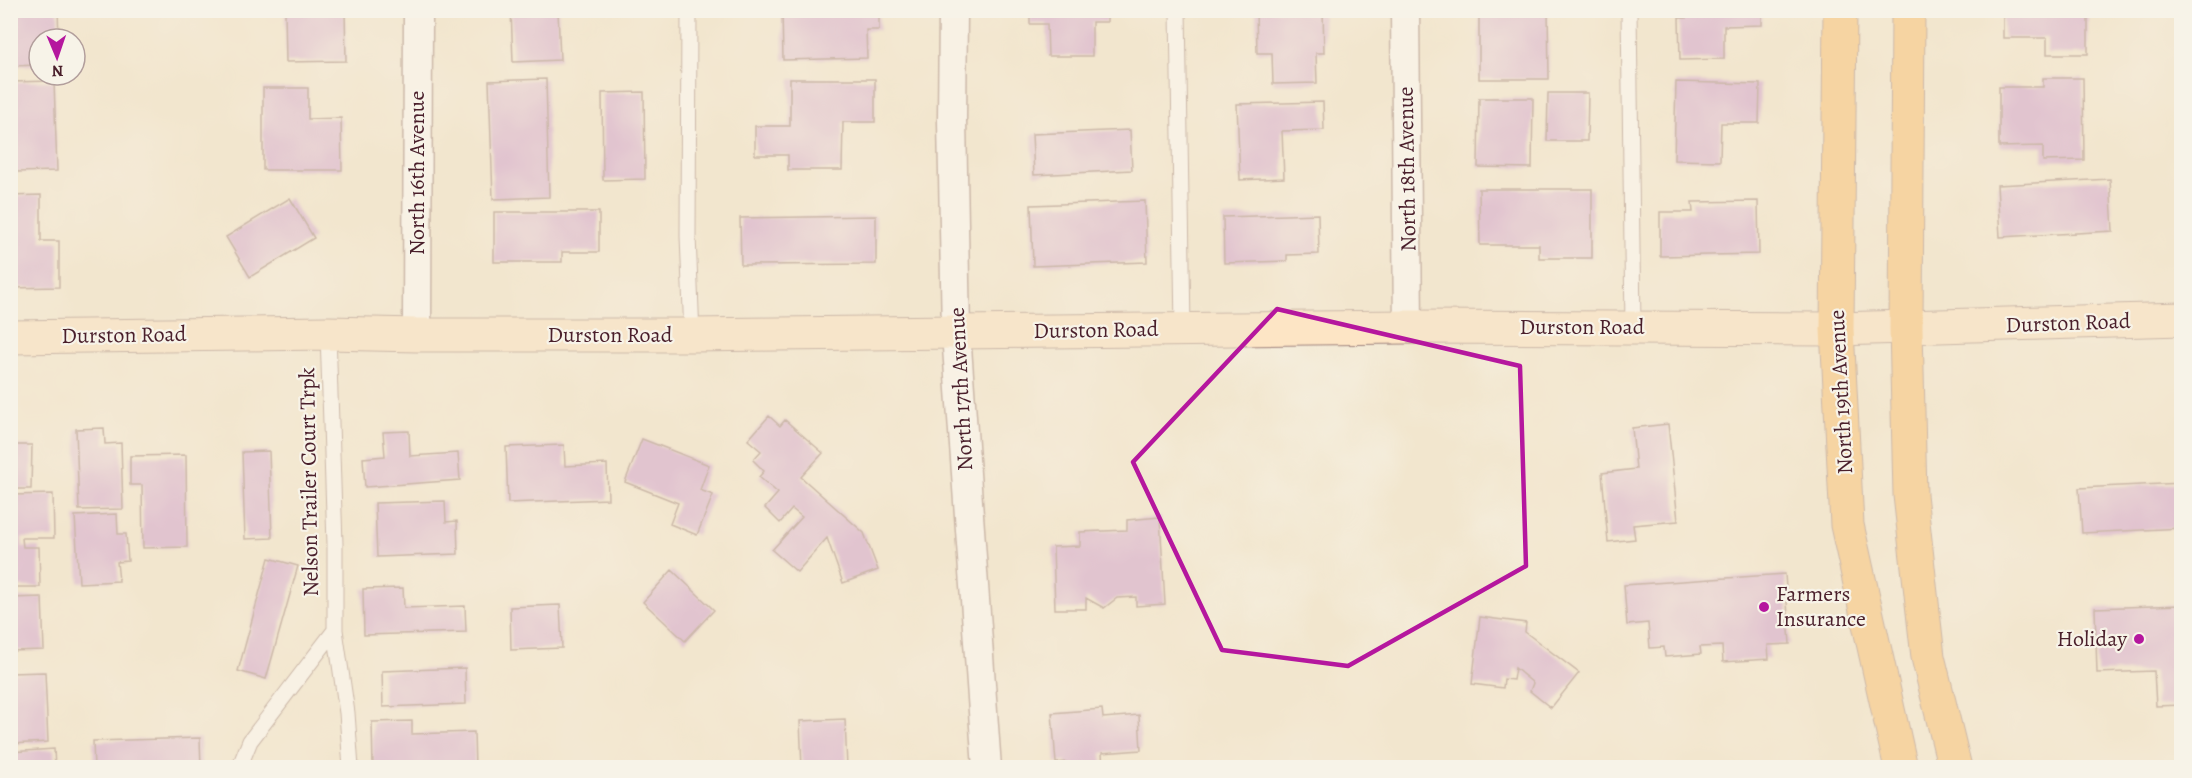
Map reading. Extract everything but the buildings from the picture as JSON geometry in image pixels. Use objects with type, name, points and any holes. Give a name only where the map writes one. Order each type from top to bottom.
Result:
[{"type":"main road","name":"North 19th Avenue","points":[[1840,10],[1837,328],[1847,525],[1901,768]]},
{"type":"main road","points":[[1908,10],[1906,328],[1910,495],[1928,657],[1954,768]]},
{"type":"main road","name":"Durston Road","points":[[10,337],[328,333],[692,335],[1408,327],[1906,328],[2181,319]]},
{"type":"street","name":"North 16th Avenue","points":[[417,335],[418,10]]},
{"type":"street","name":"North 17th Avenue","points":[[953,10],[952,120],[956,333],[987,768]]},
{"type":"street","name":"North 18th Avenue","points":[[1405,10],[1408,327]]},
{"type":"lane","points":[[689,10],[688,236],[692,335]]},
{"type":"lane","points":[[1178,10],[1183,329]]},
{"type":"lane","points":[[1629,10],[1633,327]]},
{"type":"lane","name":"Nelson Trailer Court Trpk","points":[[328,333],[335,544],[334,630],[347,713],[351,768]]},
{"type":"lane","points":[[239,768],[250,741],[334,630]]},
{"type":"highlighted area","points":[[1277,309],[1520,366],[1526,566],[1348,666],[1222,650],[1133,462]]},
{"type":"place","name":"Farmers Insurance","points":[[1764,607]]},
{"type":"place","name":"Holiday","points":[[2139,639]]}]
